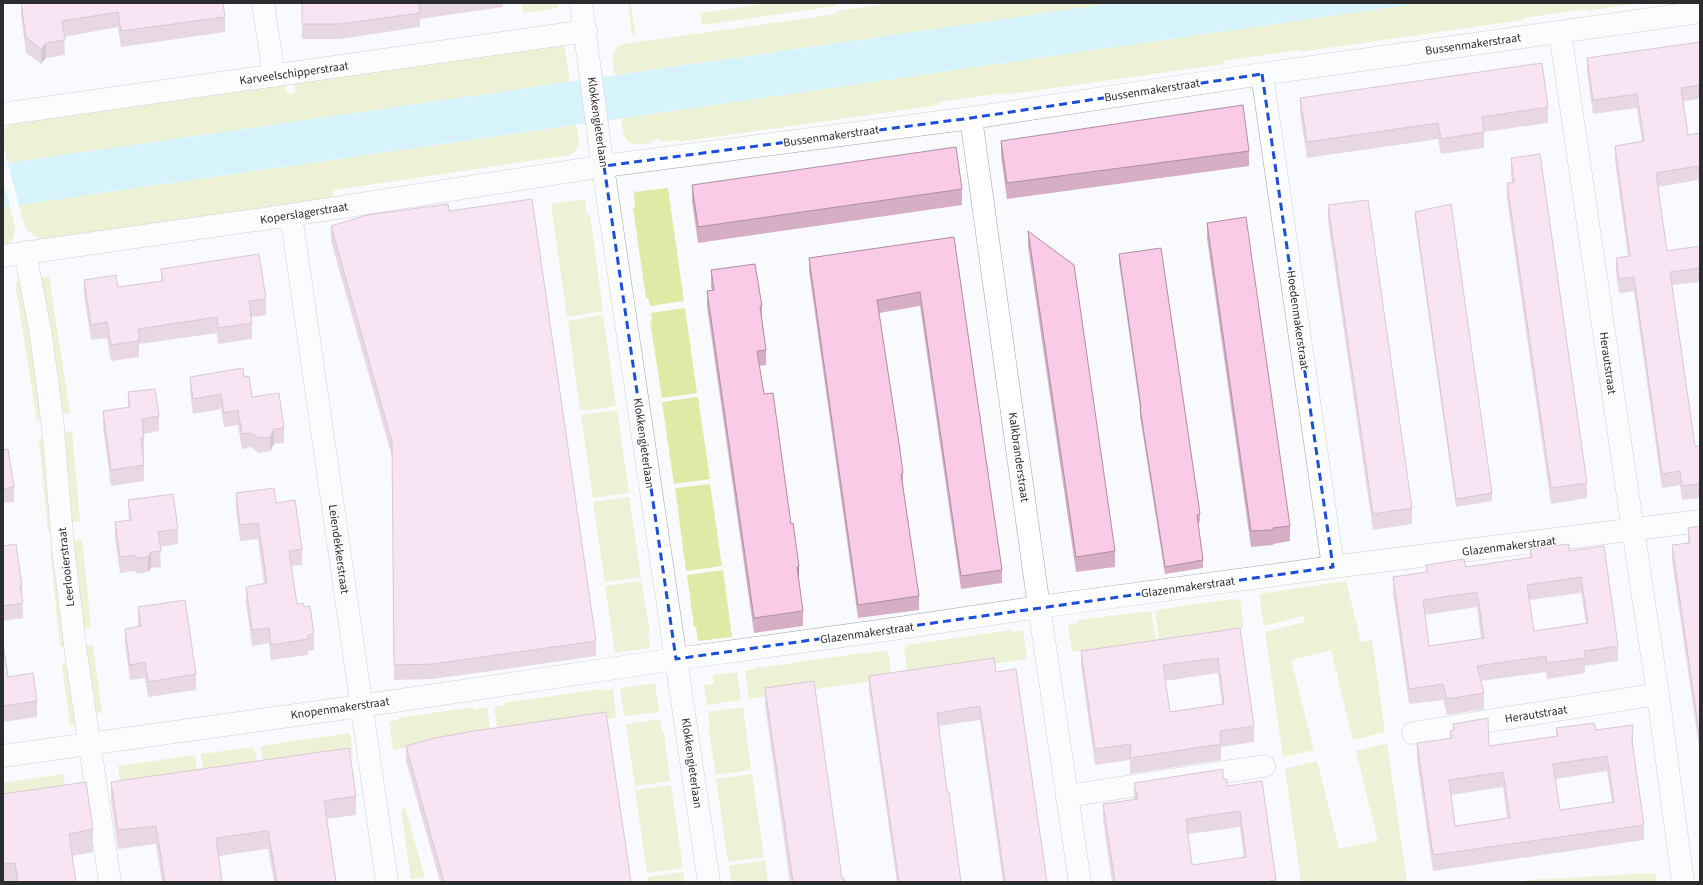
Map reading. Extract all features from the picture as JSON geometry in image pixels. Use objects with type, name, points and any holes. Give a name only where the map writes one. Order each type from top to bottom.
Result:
[{"type":"street","points":[[263,3],[274,76]]},
{"type":"street","name":"Klokkengieterlaan","points":[[581,3],[602,156],[709,882]]},
{"type":"street","name":"Bussenmakerstraat","points":[[602,156],[972,118],[1262,74],[1700,12]]},
{"type":"street","name":"Karveelschipperstraat","points":[[3,114],[586,31]]},
{"type":"street","name":"Herautstraat","points":[[1560,32],[1658,694],[1683,882]]},
{"type":"street","name":"Hoedenmakerstraat","points":[[1262,74],[1334,567]]},
{"type":"street","name":"Kalkbranderstraat","points":[[972,118],[1039,607],[1080,882]]},
{"type":"street","name":"Koperslagerstraat","points":[[3,256],[291,215],[602,156]]},
{"type":"street","name":"Leiendekkerstraat","points":[[291,215],[387,882]]},
{"type":"street","name":"Leerlooierstraat","points":[[25,252],[41,335],[53,427],[63,547],[76,653],[110,882]]},
{"type":"street","name":"Glazenmakerstraat","points":[[676,659],[893,630],[1039,607],[1334,567],[1700,521]]},
{"type":"street","name":"Knopenmakerstraat","points":[[3,756],[361,706],[676,659]]},
{"type":"street","name":"Herautstraat","points":[[1413,734],[1658,694]]},
{"type":"street","points":[[1067,796],[1264,766]]},
{"type":"highlighted area","points":[[1262,74],[1333,567],[676,659],[604,166],[971,118]]},
{"type":"green space","points":[[522,3],[557,3],[558,8],[523,13]]},
{"type":"green space","points":[[628,3],[631,3],[635,35],[632,35]]},
{"type":"green space","points":[[771,3],[845,3],[836,4],[836,6],[702,25],[700,13]]},
{"type":"green space","points":[[895,3],[1115,3],[615,75],[613,53],[618,46],[623,44],[837,14],[836,11]]},
{"type":"green space","points":[[1421,3],[1638,3],[1589,11],[1588,9],[1523,18],[1523,20],[1300,52],[1299,50],[1224,61],[1224,64],[1003,95],[1002,93],[939,102],[939,105],[679,142],[679,140],[661,142],[660,139],[652,140],[652,143],[631,143],[625,138],[621,118]]},
{"type":"green space","points":[[564,44],[570,82],[8,163],[3,143],[3,131],[11,124],[285,84],[287,94],[295,93],[294,83]]},
{"type":"green space","points":[[576,125],[579,142],[577,149],[570,155],[334,190],[333,198],[41,239],[31,234],[25,226],[19,205]]},
{"type":"green space","points":[[668,188],[684,301],[650,306],[648,298],[646,298],[633,208],[635,207],[634,192]]},
{"type":"green space","points":[[585,199],[587,215],[590,214],[603,311],[567,317],[551,204]]},
{"type":"green space","points":[[10,206],[15,229],[14,235],[13,239],[9,243],[3,246],[3,207]]},
{"type":"green space","points":[[49,276],[70,413],[62,414],[40,278]]},
{"type":"green space","points":[[20,281],[30,332],[42,421],[37,421],[15,282]]},
{"type":"green space","points":[[685,308],[697,393],[662,398],[650,321],[652,321],[651,313]]},
{"type":"green space","points":[[603,315],[616,406],[580,411],[568,321]]},
{"type":"green space","points":[[698,397],[710,479],[674,484],[662,402]]},
{"type":"green space","points":[[617,410],[629,493],[593,498],[581,415]]},
{"type":"green space","points":[[72,431],[80,522],[72,522],[64,432]]},
{"type":"green space","points":[[44,438],[53,532],[48,532],[39,439]]},
{"type":"green space","points":[[710,484],[722,566],[686,571],[675,488]]},
{"type":"green space","points":[[629,497],[641,577],[605,582],[593,502]]},
{"type":"green space","points":[[82,539],[91,628],[83,628],[73,540]]},
{"type":"green space","points":[[50,549],[54,549],[65,646],[60,647]]},
{"type":"green space","points":[[723,570],[732,637],[698,641],[696,627],[694,627],[687,575]]},
{"type":"green space","points":[[641,581],[650,632],[648,633],[650,648],[615,653],[605,586]]},
{"type":"green space","points":[[1346,581],[1361,642],[1372,640],[1385,732],[1353,740],[1331,650],[1291,660],[1314,750],[1283,757],[1265,632],[1304,622],[1303,616],[1264,626],[1259,594]]},
{"type":"green space","points":[[1234,598],[1234,600],[1240,599],[1244,628],[1159,640],[1155,610]]},
{"type":"green space","points":[[1151,611],[1156,640],[1072,652],[1068,624],[1078,623],[1078,620]]},
{"type":"green space","points":[[1011,630],[1011,632],[1023,631],[1027,659],[908,676],[904,648],[907,648],[906,645]]},
{"type":"green space","points":[[93,645],[102,712],[94,714],[85,646]]},
{"type":"green space","points":[[888,650],[892,678],[749,699],[745,671],[755,669],[755,666],[757,668],[863,653],[864,651],[864,654]]},
{"type":"green space","points":[[67,663],[75,726],[70,726],[62,664]]},
{"type":"green space","points":[[737,672],[741,700],[707,705],[704,685],[714,684],[713,675]]},
{"type":"green space","points":[[655,683],[659,712],[624,716],[620,688]]},
{"type":"green space","points":[[600,689],[601,691],[613,689],[616,718],[498,734],[494,707],[504,705],[504,703]]},
{"type":"green space","points":[[473,707],[474,710],[487,707],[491,735],[393,750],[389,722],[398,720],[398,718]]},
{"type":"green space","points":[[743,707],[751,770],[716,775],[708,727],[710,726],[708,712]]},
{"type":"green space","points":[[660,719],[662,732],[664,732],[670,781],[635,786],[626,724]]},
{"type":"green space","points":[[350,733],[353,755],[264,768],[260,746]]},
{"type":"green space","points":[[1387,743],[1407,882],[1301,882],[1285,769],[1317,761],[1339,849],[1378,841],[1356,751]]},
{"type":"green space","points":[[254,747],[258,769],[204,777],[201,754]]},
{"type":"green space","points":[[195,755],[198,778],[121,789],[118,766]]},
{"type":"green space","points":[[63,774],[65,786],[3,806],[3,783]]},
{"type":"green space","points":[[752,774],[764,857],[728,862],[716,779]]},
{"type":"green space","points":[[671,785],[683,868],[647,873],[635,790]]},
{"type":"green space","points":[[405,808],[425,877],[411,879],[401,810]]},
{"type":"green space","points":[[765,860],[768,882],[731,882],[729,866]]},
{"type":"green space","points":[[683,872],[685,882],[648,882],[648,877]]},
{"type":"green space","points":[[1656,873],[1657,882],[1527,882],[1527,880]]},
{"type":"water","points":[[1115,3],[1421,3],[19,205],[8,163]]},
{"type":"water","points":[[3,181],[10,206],[3,207]]},
{"type":"building","points":[[21,3],[223,3],[225,17],[121,31],[118,12],[62,21],[65,40],[46,43],[41,49],[26,37]]},
{"type":"building","points":[[302,3],[430,3],[419,4],[420,13],[340,24],[302,24]]},
{"type":"building","points":[[1700,42],[1700,85],[1681,88],[1688,135],[1700,133],[1700,177],[1698,166],[1656,173],[1667,251],[1700,246],[1700,268],[1670,272],[1695,446],[1700,446],[1700,484],[1682,486],[1680,471],[1662,474],[1634,277],[1619,279],[1616,258],[1630,256],[1615,146],[1644,141],[1637,94],[1593,100],[1587,58]]},
{"type":"building","points":[[1542,63],[1548,107],[1482,117],[1484,132],[1441,139],[1438,123],[1307,142],[1300,98]]},
{"type":"building","points":[[1243,105],[1249,151],[1007,183],[1001,141]]},
{"type":"building","points":[[956,147],[962,189],[698,227],[692,185]]},
{"type":"building","points":[[1540,154],[1587,483],[1551,488],[1507,183],[1514,182],[1511,158]]},
{"type":"building","points":[[532,199],[596,641],[433,664],[394,665],[392,442],[331,226],[367,215],[448,204],[449,211]]},
{"type":"building","points":[[1368,200],[1412,508],[1373,514],[1328,205]]},
{"type":"building","points":[[1451,204],[1492,493],[1456,499],[1415,212]]},
{"type":"building","points":[[1246,217],[1290,526],[1273,528],[1273,530],[1251,531],[1207,223]]},
{"type":"building","points":[[1028,231],[1074,265],[1115,551],[1076,557]]},
{"type":"building","points":[[954,237],[1002,570],[961,576],[920,292],[877,300],[900,450],[903,473],[901,474],[919,596],[858,605],[809,258]]},
{"type":"building","points":[[1161,248],[1200,514],[1197,515],[1203,560],[1165,567],[1140,408],[1119,254]]},
{"type":"building","points":[[259,254],[266,299],[249,301],[252,323],[218,328],[217,317],[138,329],[139,341],[111,345],[107,322],[91,325],[84,280],[116,275],[118,287],[163,281],[161,269]]},
{"type":"building","points":[[755,264],[762,306],[760,306],[766,350],[757,351],[764,394],[773,393],[791,524],[793,523],[799,566],[797,567],[803,611],[754,618],[707,291],[714,290],[711,270]]},
{"type":"building","points":[[243,368],[244,377],[249,376],[252,397],[279,393],[284,428],[274,429],[270,437],[259,438],[251,433],[242,434],[238,410],[224,413],[221,394],[193,399],[190,377]]},
{"type":"building","points":[[155,389],[159,416],[142,419],[144,438],[141,438],[144,465],[111,470],[103,411],[130,407],[128,392]]},
{"type":"building","points":[[8,449],[14,487],[3,489],[3,450]]},
{"type":"building","points":[[274,488],[276,503],[295,500],[302,549],[289,551],[297,604],[303,603],[304,607],[310,606],[314,634],[308,635],[308,639],[271,645],[269,628],[252,630],[246,587],[267,583],[258,523],[240,525],[236,493]]},
{"type":"building","points":[[173,494],[178,529],[158,532],[161,551],[151,552],[148,557],[138,558],[134,555],[120,557],[115,522],[131,520],[128,500]]},
{"type":"building","points":[[1700,526],[1700,739],[1672,545],[1690,543],[1688,528]]},
{"type":"building","points":[[16,544],[23,603],[3,606],[3,546]]},
{"type":"building","points":[[1569,544],[1569,551],[1604,546],[1618,646],[1584,651],[1585,658],[1547,663],[1546,656],[1477,666],[1484,693],[1447,699],[1443,684],[1409,689],[1393,577],[1427,572],[1426,565],[1464,559],[1466,567],[1532,557],[1530,549]],"holes":[[[1581,577],[1588,623],[1534,631],[1527,585]],[[1477,592],[1484,638],[1429,646],[1423,600]]]},
{"type":"building","points":[[185,600],[196,674],[148,682],[145,662],[130,665],[125,629],[141,626],[138,607]]},
{"type":"building","points":[[1240,628],[1254,726],[1220,731],[1221,744],[1130,758],[1131,744],[1095,749],[1081,651]],"holes":[[[1218,658],[1224,704],[1170,712],[1163,665]]]},
{"type":"building","points":[[3,642],[8,677],[33,673],[37,701],[3,706]]},
{"type":"building","points":[[994,658],[996,672],[1016,669],[1047,882],[1005,882],[980,706],[937,713],[961,882],[899,882],[869,676]]},
{"type":"building","points":[[814,681],[842,878],[844,878],[845,882],[793,882],[765,688]]},
{"type":"building","points":[[606,712],[631,882],[444,882],[406,746],[435,738],[474,731]]},
{"type":"building","points":[[1488,718],[1489,746],[1558,736],[1556,728],[1594,723],[1596,730],[1633,725],[1632,741],[1644,825],[1433,855],[1417,743],[1452,738],[1450,731],[1454,730],[1453,724]],"holes":[[[1607,756],[1614,802],[1560,810],[1553,764]],[[1503,772],[1510,818],[1455,826],[1449,780]]]},
{"type":"building","points":[[349,748],[356,796],[324,801],[336,882],[277,882],[268,831],[266,831],[216,838],[222,882],[165,882],[156,826],[118,830],[111,782]]},
{"type":"building","points":[[1223,769],[1223,779],[1227,779],[1227,786],[1262,781],[1276,880],[1264,882],[1115,882],[1103,804],[1138,799],[1134,783]],"holes":[[[1240,811],[1246,857],[1192,865],[1186,819]]]},
{"type":"building","points":[[86,782],[93,829],[69,834],[76,882],[18,882],[15,863],[3,864],[3,794]]}]
